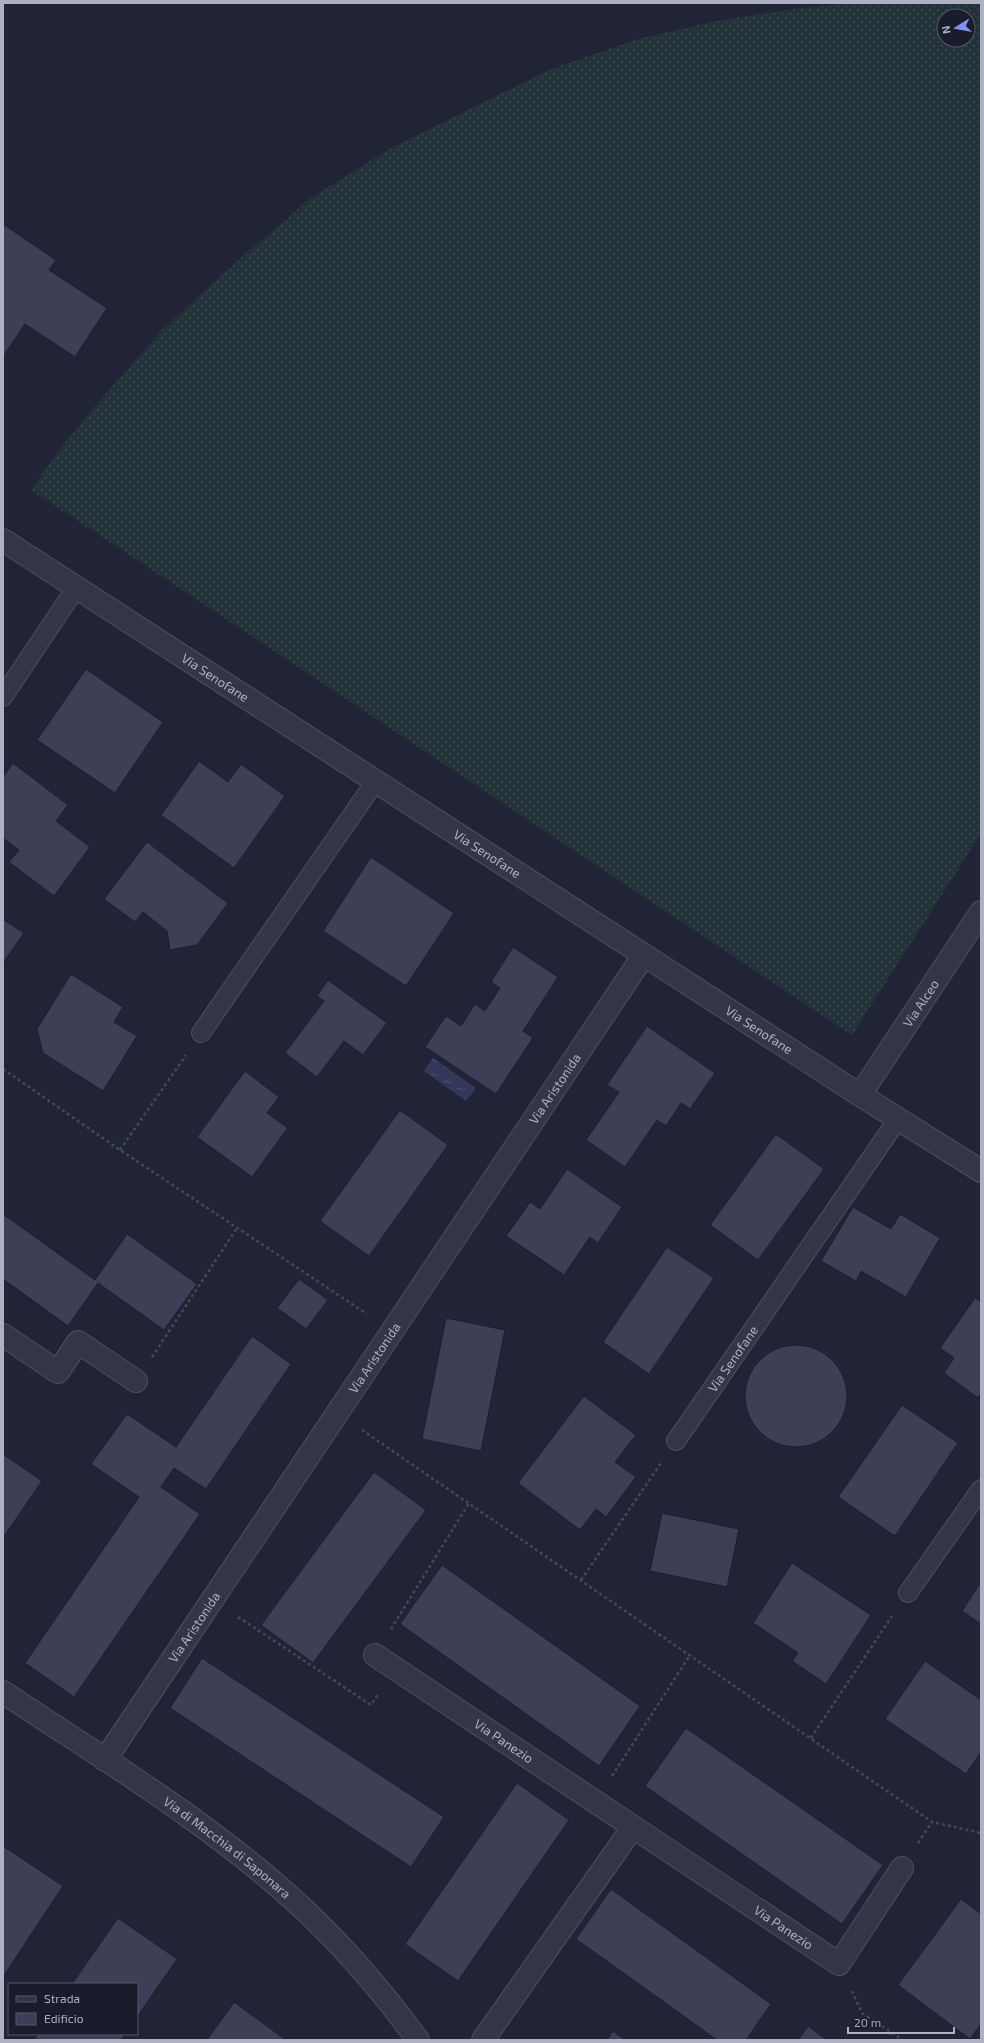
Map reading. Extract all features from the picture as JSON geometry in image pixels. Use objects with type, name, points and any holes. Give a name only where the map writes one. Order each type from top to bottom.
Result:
[{"type":"street","name":"Via Senofane","points":[[3,540],[860,1095],[981,1171]]},
{"type":"street","name":"Via Alceo","points":[[860,1095],[981,912]]},
{"type":"street","name":"Via Aristonida","points":[[105,1760],[644,955]]},
{"type":"street","points":[[3,1335],[58,1372],[78,1342],[136,1381]]},
{"type":"street","name":"Via Panezio","points":[[375,1655],[838,1964]]},
{"type":"street","name":"Via di Macchia di Saponara","points":[[3,1692],[201,1825],[292,1899],[328,1933],[361,1969],[418,2040]]},
{"type":"street","points":[[483,2040],[633,1827]]},
{"type":"street","points":[[838,1964],[902,1868]]},
{"type":"lane","points":[[3,697],[76,588]]},
{"type":"lane","points":[[201,1033],[375,782]]},
{"type":"lane","name":"Via Senofane","points":[[676,1441],[898,1119]]},
{"type":"lane","points":[[908,1592],[981,1489]]},
{"type":"path","points":[[120,1150],[201,1033]]},
{"type":"path","points":[[3,1070],[120,1150],[392,1331]]},
{"type":"path","points":[[136,1381],[237,1228]]},
{"type":"path","points":[[338,1413],[932,1822],[981,1833]]},
{"type":"path","points":[[581,1580],[676,1441]]},
{"type":"path","points":[[375,1655],[469,1503]]},
{"type":"path","points":[[812,1738],[908,1592]]},
{"type":"path","points":[[212,1600],[371,1705],[395,1669]]},
{"type":"path","points":[[595,1802],[690,1655]]},
{"type":"path","points":[[838,1964],[862,2012],[903,2040]]},
{"type":"shaded area","points":[[852,3],[981,3],[981,834],[852,1035],[31,490],[56,454],[89,413],[162,330],[227,270],[311,198],[391,148],[551,69],[638,39],[716,21],[800,8]]},
{"type":"water","points":[[433,1058],[476,1088],[466,1101],[424,1071]]},
{"type":"building","points":[[3,224],[56,260],[49,270],[107,308],[75,357],[25,324],[3,357]]},
{"type":"building","points":[[86,669],[163,722],[115,793],[37,740]]},
{"type":"building","points":[[199,761],[228,782],[241,764],[285,796],[234,868],[161,815]]},
{"type":"building","points":[[13,763],[68,805],[56,821],[90,847],[54,896],[9,862],[19,850],[3,838],[3,777]]},
{"type":"building","points":[[147,842],[228,903],[197,945],[170,950],[167,931],[143,912],[135,922],[104,899]]},
{"type":"building","points":[[371,857],[454,913],[406,986],[323,931]]},
{"type":"building","points":[[3,919],[24,933],[3,963]]},
{"type":"building","points":[[513,947],[558,977],[523,1031],[533,1038],[496,1094],[425,1047],[446,1016],[461,1026],[475,1004],[485,1011],[500,988],[491,982]]},
{"type":"building","points":[[71,974],[123,1007],[114,1022],[137,1036],[103,1091],[43,1053],[37,1029]]},
{"type":"building","points":[[328,980],[387,1023],[363,1055],[344,1041],[317,1077],[285,1053],[324,1001],[317,996]]},
{"type":"building","points":[[647,1026],[715,1073],[690,1109],[681,1103],[666,1126],[657,1120],[625,1167],[586,1140],[619,1092],[607,1085]]},
{"type":"building","points":[[245,1071],[279,1097],[267,1113],[288,1128],[252,1177],[197,1137]]},
{"type":"building","points":[[400,1110],[448,1145],[369,1256],[320,1221]]},
{"type":"building","points":[[776,1134],[824,1169],[758,1260],[710,1225]]},
{"type":"building","points":[[567,1169],[622,1207],[598,1243],[590,1237],[564,1275],[506,1236],[530,1202],[540,1209]]},
{"type":"building","points":[[853,1207],[891,1229],[900,1214],[940,1238],[906,1297],[861,1271],[856,1281],[821,1261]]},
{"type":"building","points":[[3,1214],[95,1280],[127,1234],[197,1284],[164,1330],[98,1283],[68,1326],[3,1279]]},
{"type":"building","points":[[667,1247],[714,1278],[649,1374],[603,1342]]},
{"type":"building","points":[[299,1279],[328,1300],[306,1329],[277,1308]]},
{"type":"building","points":[[975,1298],[981,1302],[981,1393],[978,1398],[944,1373],[954,1358],[940,1348]]},
{"type":"building","points":[[446,1318],[505,1330],[481,1451],[422,1439]]},
{"type":"building","points":[[252,1336],[291,1364],[206,1489],[174,1468],[161,1487],[200,1514],[74,1697],[25,1663],[139,1497],[91,1464],[127,1414],[176,1447]]},
{"type":"building","points":[[796,1345],[816,1349],[824,1353],[832,1360],[839,1368],[843,1376],[847,1396],[843,1416],[839,1424],[832,1432],[824,1439],[816,1443],[796,1447],[776,1443],[768,1439],[760,1432],[753,1424],[749,1416],[745,1396],[749,1376],[753,1368],[760,1360],[768,1353],[776,1349]]},
{"type":"building","points":[[584,1396],[636,1435],[615,1462],[636,1477],[606,1517],[596,1509],[580,1530],[518,1483]]},
{"type":"building","points":[[902,1405],[958,1443],[895,1536],[838,1497]]},
{"type":"building","points":[[3,1454],[42,1481],[3,1538]]},
{"type":"building","points":[[374,1472],[426,1510],[313,1663],[261,1625]]},
{"type":"building","points":[[662,1513],[739,1529],[727,1587],[650,1571]]},
{"type":"building","points":[[792,1563],[871,1615],[826,1684],[792,1661],[798,1653],[753,1623]]},
{"type":"building","points":[[442,1565],[640,1706],[599,1766],[400,1624]]},
{"type":"building","points":[[981,1582],[981,1624],[962,1611]]},
{"type":"building","points":[[202,1658],[444,1817],[411,1867],[170,1708]]},
{"type":"building","points":[[925,1661],[981,1700],[981,1752],[966,1774],[885,1719]]},
{"type":"building","points":[[686,1728],[883,1865],[842,1924],[645,1786]]},
{"type":"building","points":[[517,1783],[569,1820],[458,1981],[405,1944]]},
{"type":"building","points":[[3,1846],[63,1886],[3,1977]]},
{"type":"building","points":[[611,1889],[771,2004],[746,2040],[717,2040],[576,1939]]},
{"type":"building","points":[[961,1899],[981,1914],[981,2024],[970,2039],[898,1985]]},
{"type":"building","points":[[118,1918],[177,1959],[138,2016],[138,1983],[73,1983]]},
{"type":"building","points":[[234,2002],[286,2040],[207,2040]]},
{"type":"building","points":[[808,2026],[827,2040],[798,2040]]},
{"type":"building","points":[[613,2031],[625,2040],[607,2040]]},
{"type":"building","points":[[37,2035],[124,2035],[121,2040],[34,2040]]}]
